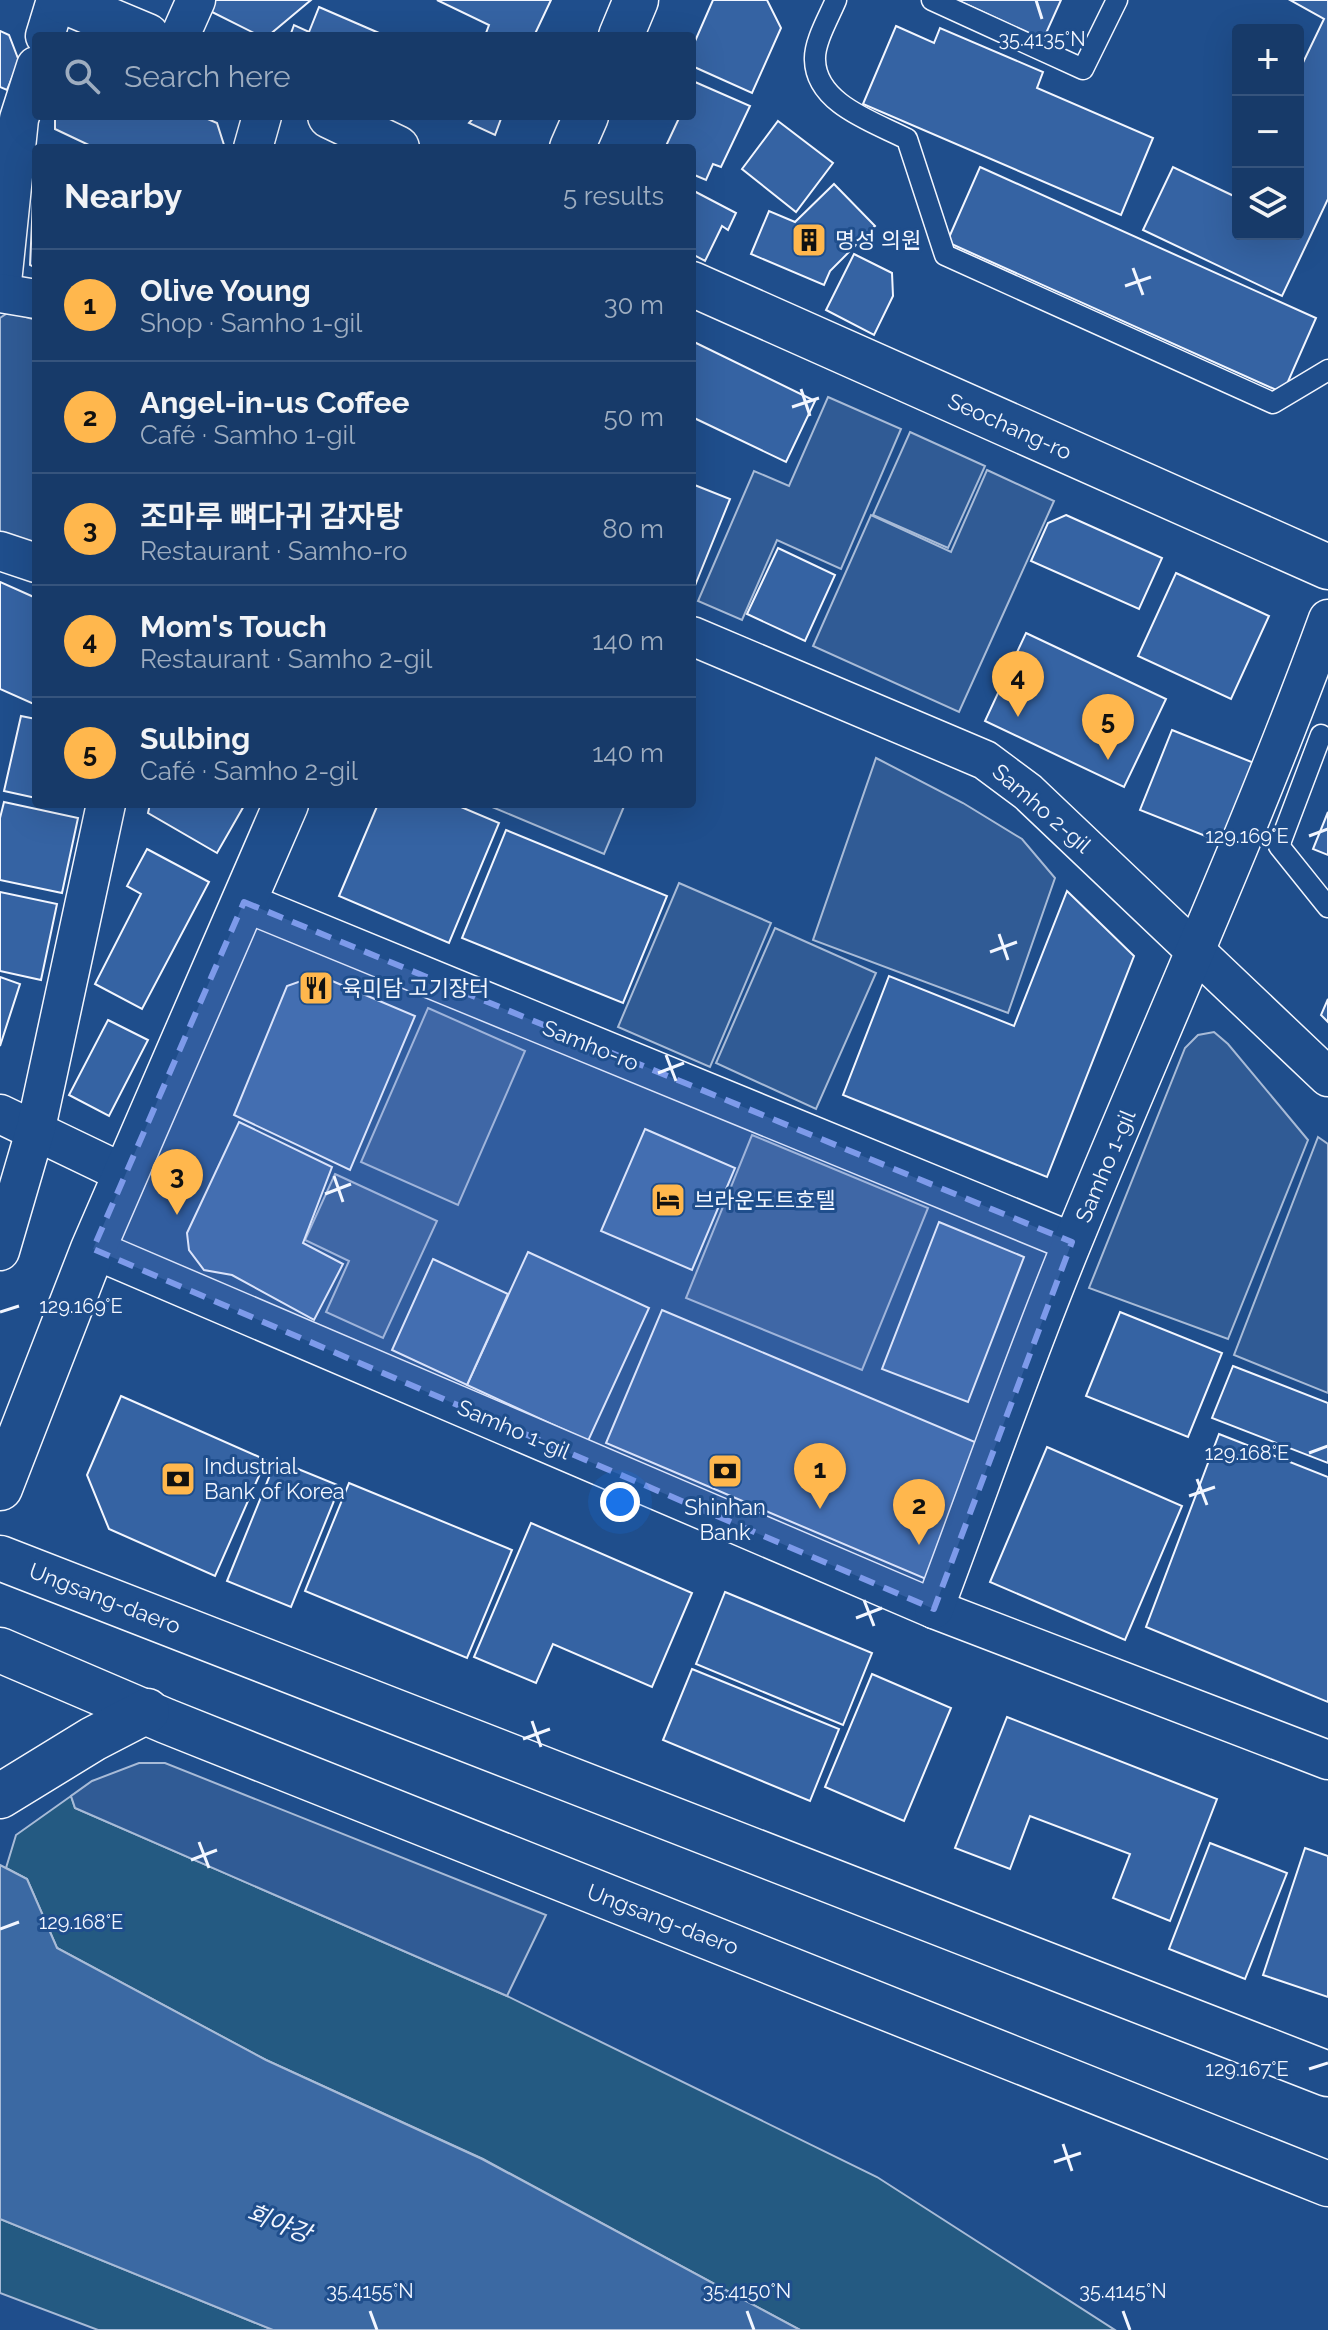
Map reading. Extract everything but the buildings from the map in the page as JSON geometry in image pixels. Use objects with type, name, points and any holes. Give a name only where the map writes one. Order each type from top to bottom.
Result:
[{"type":"main road","points":[[59,0],[137,32]]},
{"type":"main road","points":[[623,32],[636,0]]},
{"type":"main road","points":[[338,120],[389,144]]},
{"type":"main road","points":[[574,144],[584,120]]},
{"type":"main road","name":"Seochang-ro","points":[[696,286],[1328,567]]},
{"type":"main road","points":[[0,1488],[93,1249],[284,808]]},
{"type":"main road","name":"Ungsang-daero","points":[[0,1558],[1328,2074]]},
{"type":"main road","name":"Ungsang-daero","points":[[0,1650],[1328,2184]]},
{"type":"main road","points":[[0,1796],[93,1739],[147,1711]]},
{"type":"street","points":[[47,32],[59,0]]},
{"type":"street","points":[[182,32],[196,0]]},
{"type":"street","points":[[8,282],[10,119],[32,74]]},
{"type":"street","points":[[254,144],[261,120]]},
{"type":"street","points":[[0,551],[32,562]]},
{"type":"street","name":"Samho 1-gil","points":[[934,1609],[1072,1242],[1198,950],[1313,731],[1328,619]]},
{"type":"street","name":"Samho 2-gil","points":[[696,638],[985,760],[1028,792],[1198,950],[1328,1077]]},
{"type":"street","points":[[0,1251],[36,1128],[105,808]]},
{"type":"street","name":"Samho-ro","points":[[244,902],[1072,1242]]},
{"type":"street","points":[[0,1114],[36,1128],[125,1174]]},
{"type":"street","name":"Samho 1-gil","points":[[93,1249],[934,1609],[1328,1760]]},
{"type":"lane","points":[[836,0],[814,59],[821,83],[838,103],[907,139],[945,255],[1273,403],[1328,370]]},
{"type":"lane","points":[[932,0],[1083,69],[1117,0]]},
{"type":"lane","points":[[1313,731],[1279,846],[1328,907]]},
{"type":"highlighted area","points":[[244,902],[1072,1242],[934,1609],[93,1249]]},
{"type":"shaded area","points":[[9,312],[32,319],[32,550],[0,540],[0,318]]},
{"type":"shaded area","points":[[828,397],[901,429],[841,569],[777,540],[742,620],[698,601],[754,471],[789,486]]},
{"type":"shaded area","points":[[910,432],[985,466],[948,548],[873,515]]},
{"type":"shaded area","points":[[987,470],[1054,501],[959,712],[813,646],[871,515],[951,552]]},
{"type":"shaded area","points":[[876,758],[963,803],[1022,839],[1055,878],[1008,1013],[813,940]]},
{"type":"shaded area","points":[[495,808],[623,808],[604,854]]},
{"type":"shaded area","points":[[679,883],[771,923],[710,1067],[618,1027]]},
{"type":"shaded area","points":[[775,928],[876,973],[816,1109],[716,1063]]},
{"type":"shaded area","points":[[428,1008],[525,1051],[458,1205],[361,1162]]},
{"type":"shaded area","points":[[1214,1032],[1228,1044],[1308,1140],[1228,1339],[1089,1288],[1185,1048],[1198,1035]]},
{"type":"shaded area","points":[[752,1135],[928,1208],[862,1370],[686,1298]]},
{"type":"shaded area","points":[[1318,1137],[1328,1144],[1328,1393],[1234,1355]]},
{"type":"shaded area","points":[[335,1174],[437,1221],[383,1338],[326,1312],[349,1261],[305,1240]]},
{"type":"shaded area","points":[[139,1763],[165,1763],[546,1915],[507,1996],[75,1808],[71,1796],[92,1781]]},
{"type":"shaded area","points":[[71,1796],[75,1808],[507,1996],[877,2177],[1115,2330],[800,2330],[483,2159],[266,2060],[57,1948],[27,1879],[6,1868],[16,1835]]},
{"type":"shaded area","points":[[0,2219],[273,2330],[98,2330],[0,2293]]},
{"type":"water","name":"회야강","points":[[0,1865],[27,1879],[57,1948],[266,2060],[482,2159],[800,2330],[273,2330],[0,2219]]},
{"type":"place","name":"명성 의원","points":[[809,240]]},
{"type":"place","name":"Mom's Touch","points":[[1018,717]]},
{"type":"place","name":"Sulbing","points":[[1108,760]]},
{"type":"place","name":"육미담 고기장터","points":[[316,988]]},
{"type":"place","name":"브라운도트호텔","points":[[668,1200]]},
{"type":"place","name":"조마루 뼈다귀 감자탕","points":[[177,1215]]},
{"type":"place","name":"Shinhan Bank","points":[[725,1471]]},
{"type":"place","name":"Industrial Bank of Korea","points":[[178,1479]]},
{"type":"place","name":"Olive Young","points":[[820,1509]]},
{"type":"place","name":"Angel-in-us Coffee","points":[[919,1545]]}]
